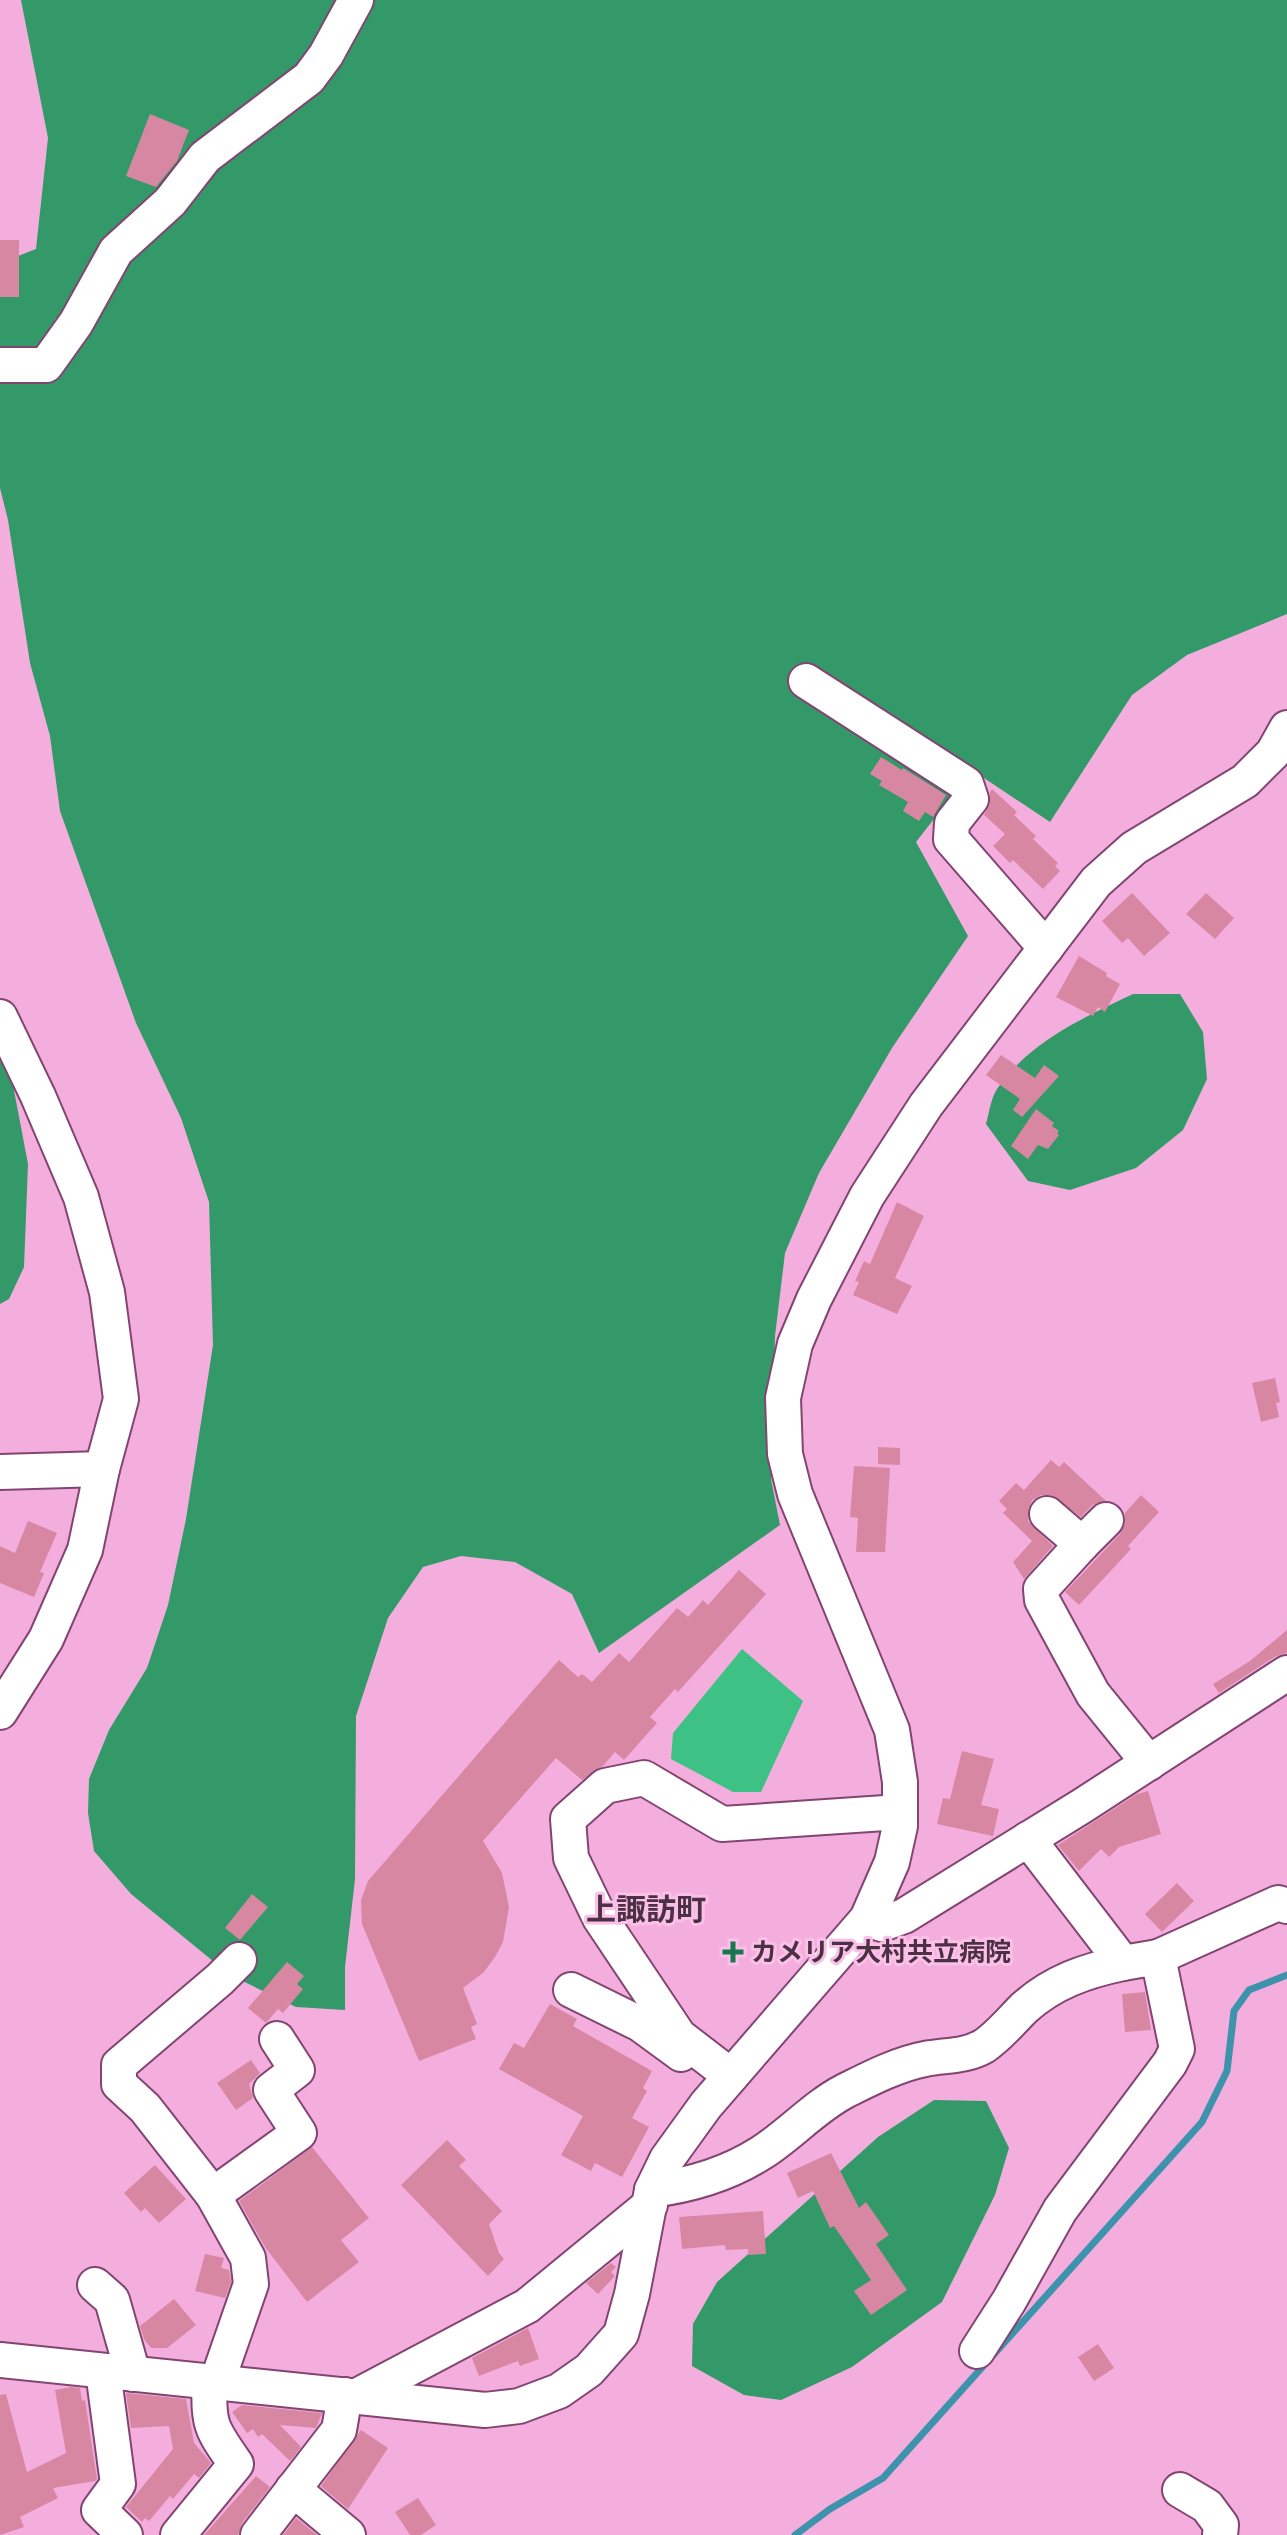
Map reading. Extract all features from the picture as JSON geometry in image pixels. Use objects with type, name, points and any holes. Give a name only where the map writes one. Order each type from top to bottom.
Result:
[{"type":"street","points":[[0,365],[46,365],[76,323],[116,251],[170,202],[205,157],[309,78],[326,55],[356,0]]},
{"type":"street","points":[[806,681],[966,784],[971,799],[952,823],[951,839],[1046,948]]},
{"type":"street","points":[[0,2360],[485,2410],[519,2406],[559,2391],[589,2370],[621,2334],[651,2197],[667,2159],[727,2080],[867,1919],[892,1862],[900,1826],[900,1782],[892,1730],[795,1494],[785,1454],[783,1398],[795,1344],[814,1299],[867,1196],[926,1105],[1096,882],[1134,848],[1245,781],[1273,753],[1287,728]]},
{"type":"street","points":[[0,1017],[81,1197],[107,1292],[121,1399],[85,1550],[46,1639],[0,1712]]},
{"type":"street","points":[[0,1472],[102,1469]]},
{"type":"street","points":[[1047,1514],[1082,1544]]},
{"type":"street","points":[[1106,1520],[1041,1589],[1042,1600],[1093,1694],[1149,1763]]},
{"type":"street","points":[[867,1919],[882,1924],[904,1916],[1287,1673]]},
{"type":"street","points":[[727,2080],[679,2036],[600,1918],[571,1858],[568,1819],[605,1786],[644,1778],[722,1824],[900,1812]]},
{"type":"street","points":[[1028,1839],[1123,1963]]},
{"type":"street","points":[[258,2535],[339,2430],[350,2396],[527,2306],[651,2197],[725,2172],[762,2152],[842,2093],[905,2065],[925,2059],[953,2057],[983,2046],[1040,1995],[1059,1983],[1086,1971],[1158,1957],[1278,1903],[1287,1906]]},
{"type":"street","points":[[977,2351],[1060,2210],[1170,2063],[1177,2049],[1158,1957]]},
{"type":"street","points":[[178,2535],[236,2464],[217,2436],[208,2413],[213,2382],[251,2284],[248,2258],[213,2195],[145,2108],[119,2084],[119,2065],[239,1960]]},
{"type":"street","points":[[571,1990],[640,2024],[727,2080]]},
{"type":"street","points":[[213,2195],[299,2133],[271,2090],[297,2070],[277,2039]]},
{"type":"street","points":[[95,2285],[112,2300],[118,2373],[118,2484],[99,2510],[125,2535]]},
{"type":"street","points":[[293,2489],[348,2535]]},
{"type":"street","points":[[1180,2490],[1207,2506],[1221,2525],[1220,2535]]},
{"type":"green space","points":[[21,0],[1287,0],[1287,614],[1187,655],[1132,695],[1050,822],[972,770],[916,842],[968,936],[892,1048],[819,1173],[785,1253],[775,1336],[771,1479],[780,1525],[599,1653],[572,1594],[515,1562],[461,1556],[423,1567],[388,1618],[356,1716],[355,1879],[345,1967],[345,2010],[296,2007],[230,1975],[131,1894],[94,1851],[88,1813],[89,1779],[109,1730],[147,1668],[168,1605],[186,1519],[213,1345],[209,1202],[181,1118],[136,1023],[60,811],[50,736],[30,663],[8,520],[0,488],[0,256],[13,258],[36,249],[48,138]]},
{"type":"green space","points":[[1133,994],[1180,994],[1203,1032],[1207,1079],[1183,1130],[1136,1168],[1070,1190],[1028,1181],[986,1124],[995,1093],[1010,1072],[1041,1044]]},
{"type":"green space","points":[[0,1041],[9,1064],[28,1164],[24,1267],[9,1299],[0,1304]]},
{"type":"green space","points":[[742,1649],[803,1701],[761,1792],[733,1792],[671,1759],[673,1733]]},
{"type":"green space","points":[[934,2100],[986,2101],[1009,2148],[995,2195],[942,2302],[852,2367],[781,2400],[744,2395],[692,2366],[693,2324],[717,2282],[878,2137]]},
{"type":"building","points":[[150,114],[189,130],[177,161],[156,187],[126,176]]},
{"type":"building","points":[[0,240],[19,240],[19,297],[0,297]]},
{"type":"building","points":[[881,757],[946,795],[933,817],[925,812],[919,821],[903,811],[908,802],[879,785],[882,781],[870,774]]},
{"type":"building","points":[[992,789],[1017,812],[1014,815],[1036,836],[1033,839],[1058,863],[1055,866],[1060,871],[1043,889],[1013,860],[1010,863],[993,846],[1005,834],[984,815]]},
{"type":"building","points":[[1132,893],[1170,933],[1144,956],[1128,938],[1122,943],[1102,921]]},
{"type":"building","points":[[1206,893],[1234,918],[1215,939],[1186,914]]},
{"type":"building","points":[[1079,956],[1120,984],[1105,1012],[1098,1007],[1093,1016],[1056,997]]},
{"type":"building","points":[[1001,1055],[1035,1078],[1044,1065],[1059,1076],[1022,1117],[1013,1110],[1020,1099],[986,1075]]},
{"type":"building","points":[[1036,1109],[1054,1123],[1052,1126],[1059,1131],[1059,1135],[1048,1149],[1038,1145],[1028,1159],[1011,1146]]},
{"type":"building","points":[[897,1202],[924,1216],[895,1278],[912,1286],[897,1314],[853,1295],[859,1282],[855,1281],[864,1261],[870,1264]]},
{"type":"building","points":[[1275,1378],[1280,1402],[1276,1403],[1279,1417],[1261,1422],[1252,1383]]},
{"type":"building","points":[[878,1447],[900,1448],[900,1465],[878,1464]]},
{"type":"building","points":[[1051,1460],[1059,1467],[1064,1462],[1106,1501],[1092,1505],[1081,1517],[1051,1495],[1041,1495],[1032,1500],[1028,1521],[1053,1546],[1024,1579],[1013,1562],[1032,1541],[1003,1513],[1007,1509],[999,1501],[1016,1483],[1024,1490]]},
{"type":"building","points":[[854,1466],[890,1468],[885,1552],[856,1552],[858,1518],[850,1517]]},
{"type":"building","points":[[1141,1495],[1159,1512],[1128,1546],[1131,1549],[1079,1605],[1065,1592],[1120,1534],[1125,1524],[1125,1513]]},
{"type":"building","points":[[28,1521],[57,1533],[40,1572],[44,1573],[34,1597],[0,1583],[0,1546],[15,1553]]},
{"type":"building","points":[[739,1570],[766,1594],[678,1692],[675,1689],[650,1717],[657,1723],[624,1760],[615,1752],[603,1766],[582,1780],[556,1758],[483,1841],[502,1873],[509,1907],[503,1942],[495,1957],[484,1972],[463,1988],[477,2024],[471,2027],[476,2039],[419,2061],[362,1924],[361,1900],[368,1881],[559,1660],[578,1677],[582,1674],[592,1682],[619,1653],[629,1662],[677,1608],[688,1617],[703,1600],[708,1605]]},
{"type":"building","points":[[1287,1630],[1287,1653],[1276,1656],[1219,1693],[1213,1684],[1250,1661]]},
{"type":"building","points":[[962,1751],[994,1759],[981,1805],[999,1809],[993,1836],[937,1824],[943,1798],[950,1799]]},
{"type":"building","points":[[1148,1791],[1161,1834],[1119,1847],[1109,1857],[1101,1849],[1079,1871],[1058,1845],[1137,1794]]},
{"type":"building","points":[[1177,1883],[1194,1901],[1162,1932],[1145,1914]]},
{"type":"building","points":[[252,1894],[268,1907],[240,1940],[225,1928]]},
{"type":"building","points":[[287,1962],[304,1976],[297,1984],[303,1989],[283,2013],[278,2009],[266,2023],[248,2008]]},
{"type":"building","points":[[1145,1992],[1151,2030],[1125,2032],[1122,1994]]},
{"type":"building","points":[[550,2004],[577,2019],[573,2026],[652,2071],[643,2088],[647,2091],[632,2118],[649,2127],[622,2177],[595,2163],[591,2171],[561,2155],[583,2116],[499,2069],[514,2043],[524,2048]]},
{"type":"building","points":[[251,2060],[260,2073],[249,2084],[253,2098],[236,2110],[217,2083]]},
{"type":"building","points":[[447,2140],[466,2160],[459,2166],[502,2211],[489,2224],[504,2259],[488,2276],[401,2185]]},
{"type":"building","points":[[312,2147],[369,2218],[341,2240],[359,2262],[307,2302],[265,2247],[239,2201]]},
{"type":"building","points":[[831,2153],[859,2208],[866,2202],[889,2235],[876,2244],[907,2290],[871,2315],[854,2291],[871,2280],[834,2226],[830,2228],[813,2191],[798,2198],[787,2173]]},
{"type":"building","points":[[155,2165],[186,2199],[159,2223],[145,2208],[141,2212],[124,2193]]},
{"type":"building","points":[[763,2211],[766,2254],[748,2255],[748,2249],[726,2250],[725,2245],[682,2249],[679,2217]]},
{"type":"building","points":[[205,2254],[224,2258],[221,2268],[229,2270],[231,2282],[225,2298],[195,2291]]},
{"type":"building","points":[[611,2263],[616,2267],[611,2272],[615,2276],[598,2294],[586,2283]]},
{"type":"building","points":[[174,2299],[196,2325],[167,2348],[151,2348],[140,2326]]},
{"type":"building","points":[[528,2328],[539,2359],[520,2366],[518,2361],[479,2376],[472,2358]]},
{"type":"building","points":[[1098,2344],[1114,2368],[1094,2381],[1078,2357]]},
{"type":"building","points":[[80,2388],[82,2401],[85,2400],[97,2479],[53,2488],[58,2498],[20,2517],[24,2527],[0,2535],[0,2395],[6,2394],[27,2472],[66,2453],[55,2390]]},
{"type":"building","points":[[126,2393],[186,2399],[194,2443],[211,2463],[199,2478],[194,2474],[173,2499],[170,2496],[149,2521],[145,2518],[142,2522],[126,2507],[173,2449],[169,2426],[131,2428]]},
{"type":"building","points":[[242,2405],[322,2413],[316,2428],[280,2425],[301,2447],[290,2461],[262,2434],[258,2437],[253,2429],[247,2433],[232,2412]]},
{"type":"building","points":[[361,2430],[388,2448],[348,2509],[321,2486]]},
{"type":"building","points":[[256,2476],[270,2487],[242,2523],[238,2535],[204,2535]]},
{"type":"building","points":[[418,2498],[436,2525],[421,2535],[410,2535],[395,2512]]},
{"type":"building","points":[[296,2518],[317,2535],[283,2535]]},
{"type":"waterway","points":[[795,2535],[830,2509],[883,2478],[1202,2122],[1227,2071],[1234,2011],[1249,1990],[1287,1975]]},
{"type":"place","name":"カメリア大村共立病院","points":[[733,1952]]},
{"type":"district","name":"上諏訪町","points":[[646,1910]]}]
